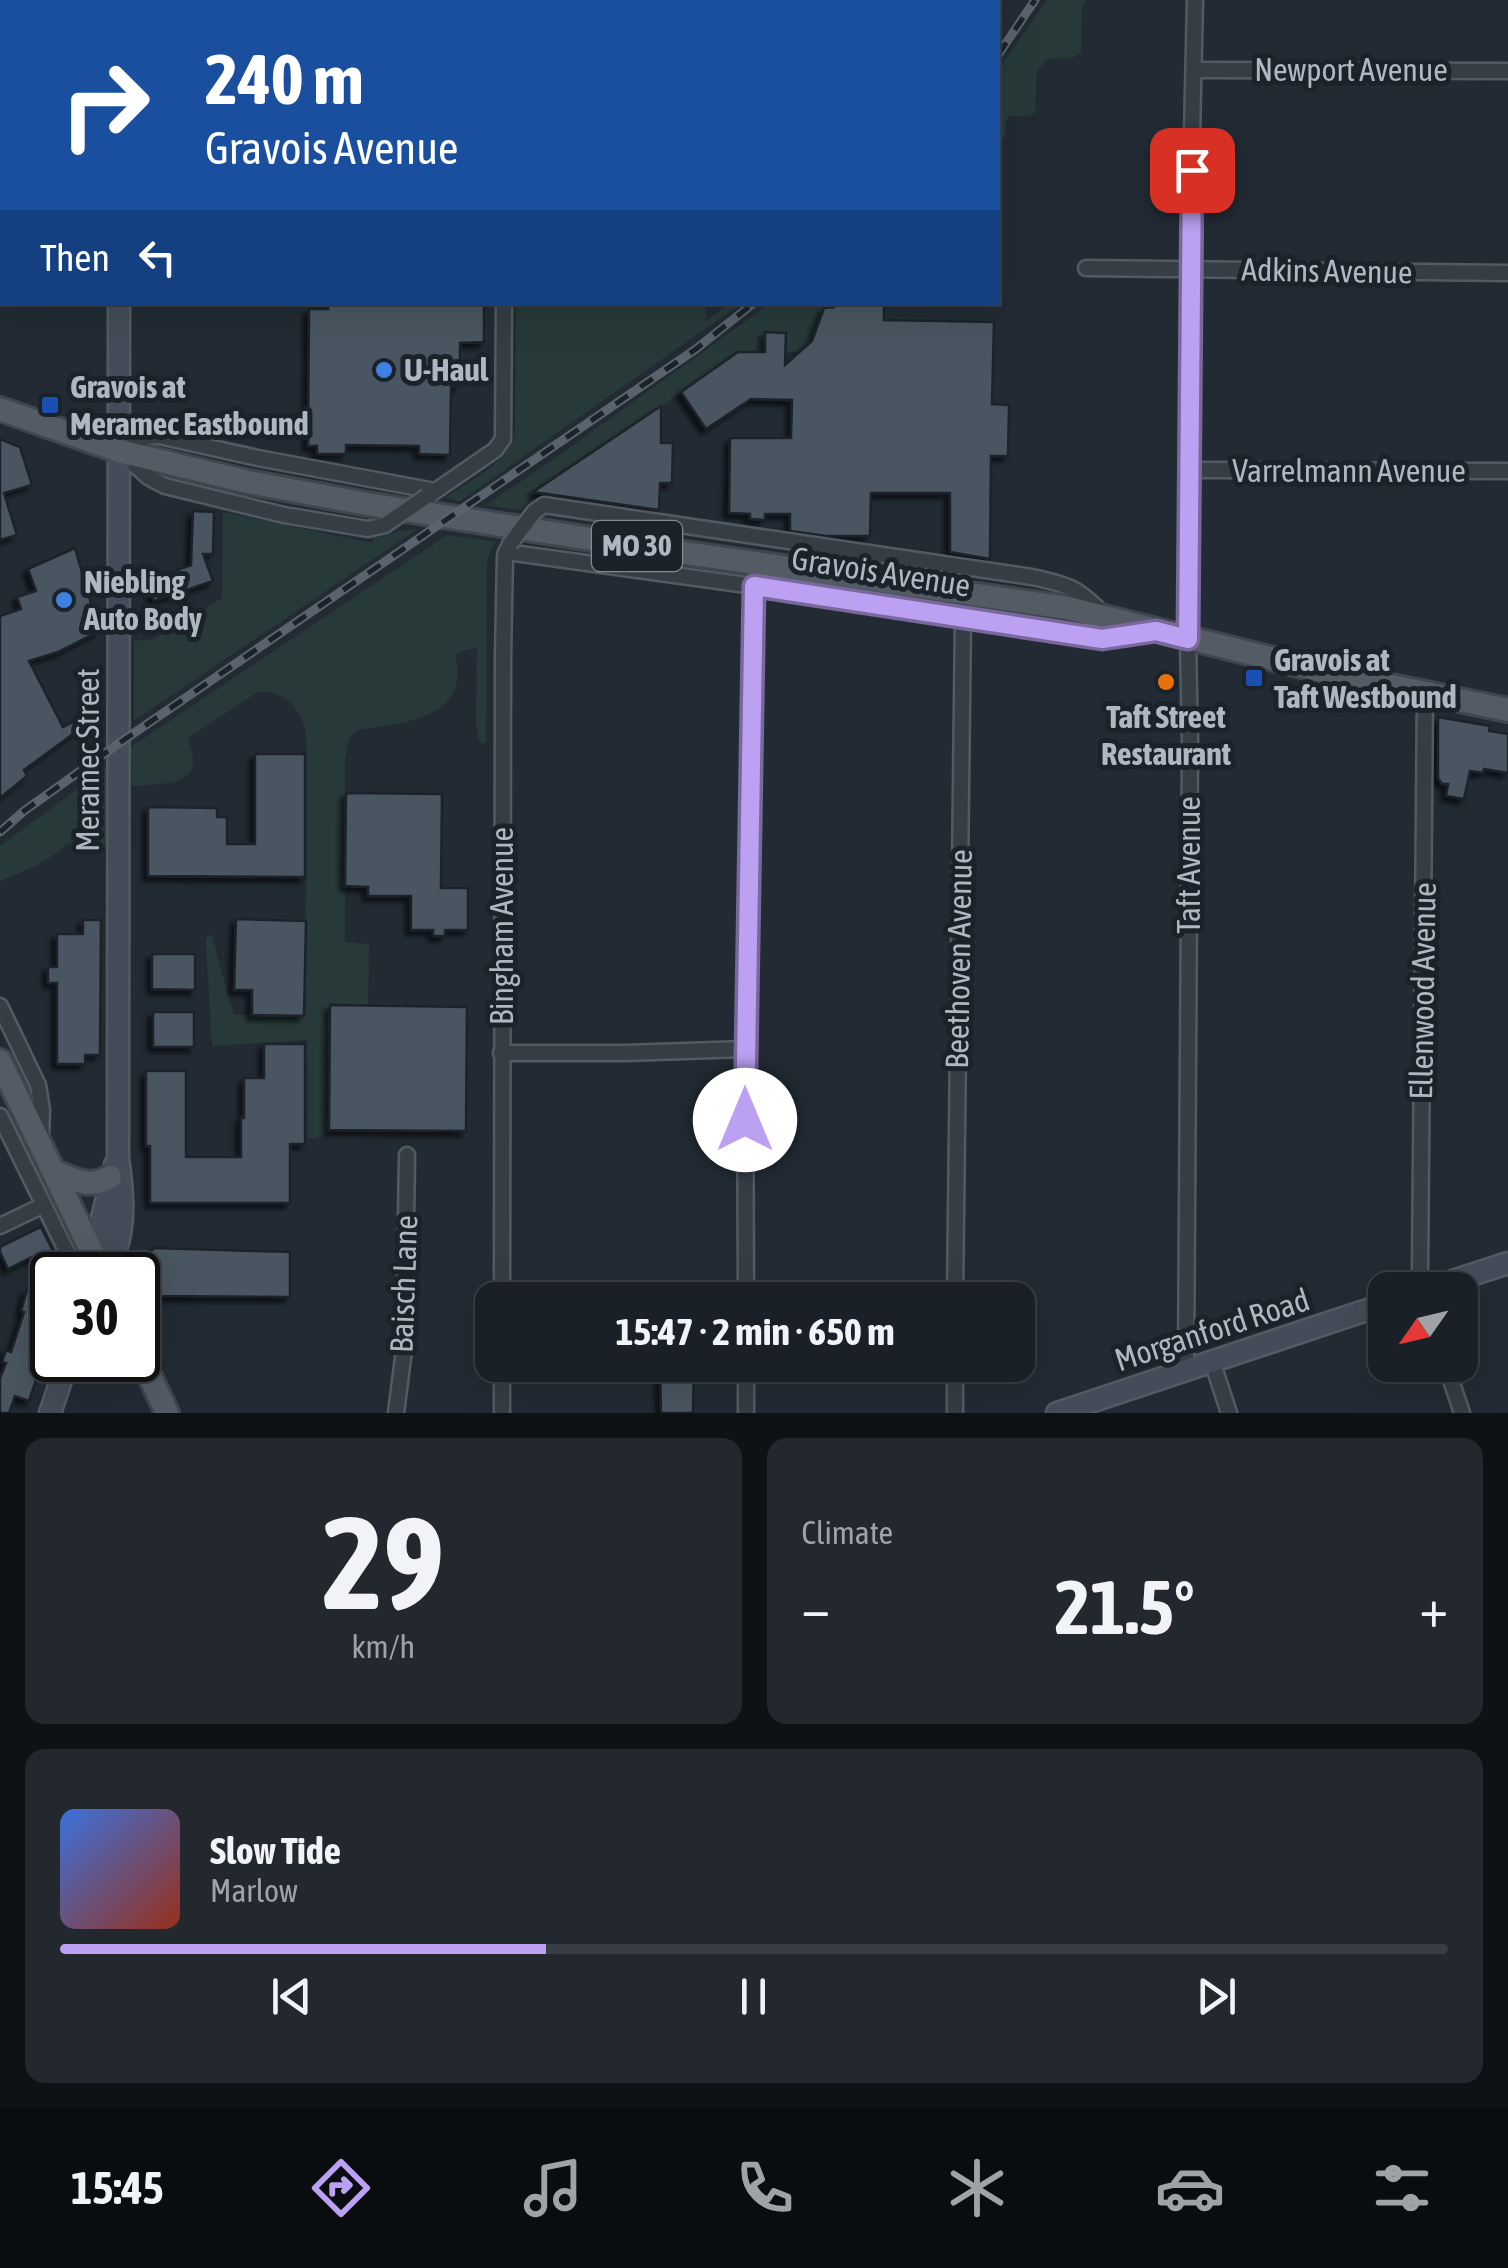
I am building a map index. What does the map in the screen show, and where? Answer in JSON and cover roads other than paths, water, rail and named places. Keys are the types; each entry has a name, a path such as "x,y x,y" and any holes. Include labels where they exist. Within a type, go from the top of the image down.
{"main road":[{"name":"Gravois Avenue","path":"0,410 120,451 222,476 367,504 622,544 1068,608 1338,675 1508,710"},
{"path":"0,1061 91,1252"},
{"path":"55,1172 96,1184 114,1168"},
{"path":"152,1382 167,1413"}],"street":[{"name":"Taft Avenue","path":"1186,1370 1190,270 1195,0"},
{"name":"Newport Avenue","path":"1195,70 1508,71"},
{"name":"Adkins Avenue","path":"1086,268 1508,273"},
{"name":"Meramec Street","path":"101,1252 102,1218 114,1168 118,305"},
{"path":"120,451 146,437 159,436 431,494 495,450 503,439 504,305"},
{"name":"Gravois Avenue","path":"120,451 148,477 165,486 368,530 385,525 431,494"},
{"name":"Varrelmann Avenue","path":"1191,470 1508,471"},
{"name":"Gravois Avenue","path":"1105,616 1066,584 544,506 534,512 508,548 1102,639 1156,631"},
{"name":"Bingham Avenue","path":"502,1282 503,656 508,548"},
{"path":"746,1282 745,1048 754,586"},
{"name":"Beethoven Avenue","path":"955,1282 963,618"},
{"name":"Ellenwood Avenue","path":"1420,1272 1425,692"},
{"path":"0,1006 38,1085 42,1110 40,1142"},
{"path":"502,1054 625,1054 745,1048"},
{"path":"0,1116 68,1252"},
{"name":"Baisch Lane","path":"396,1413 404,1350 407,1156"},
{"path":"0,1226 44,1204"},
{"path":"1478,1272 1508,1262"},
{"name":"Morganford Road","path":"1058,1413 1368,1310"},
{"path":"1212,1361 1230,1413"},
{"path":"50,1413 61,1382"},
{"path":"502,1382 502,1413"},
{"path":"746,1382 746,1413"},
{"path":"955,1382 955,1413"},
{"path":"1452,1382 1462,1413"}],"railway":[{"path":"1000,52 1035,0"},
{"path":"0,832 118,744 696,349 751,305"}],"place":[{"name":"U-Haul","path":"384,370"},
{"name":"Gravois at Meramec Eastbound","path":"50,405"},
{"name":"Niebling Auto Body","path":"64,600"},
{"name":"Gravois at Taft Westbound","path":"1254,678"},
{"name":"Taft Street Restaurant","path":"1166,682"}]}
